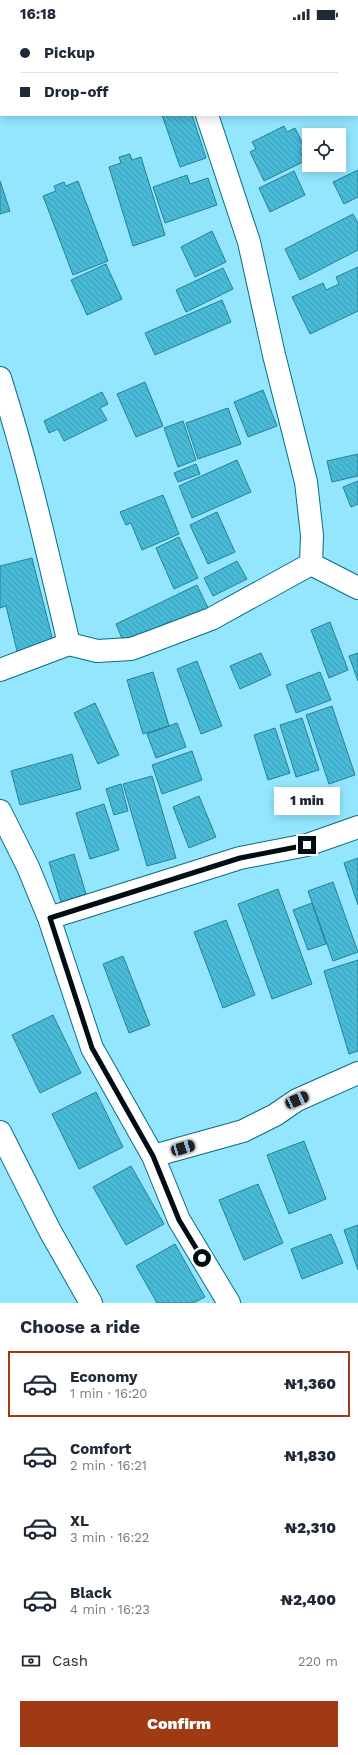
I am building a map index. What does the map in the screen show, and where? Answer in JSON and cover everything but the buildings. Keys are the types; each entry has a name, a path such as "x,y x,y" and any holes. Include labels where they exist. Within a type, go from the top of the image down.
{"street":[{"path":"207,116 248,242 274,356 306,482 312,535 311,564"},
{"path":"0,378 20,446 49,557 69,644"},
{"path":"311,564 358,588"},
{"path":"0,670 69,644 97,651 131,649 211,619 311,564"},
{"path":"0,811 28,867 50,918 92,1048 153,1156 179,1220 229,1303"},
{"path":"50,918 240,858 307,845 358,827"},
{"path":"153,1156 244,1131 275,1115 297,1100 358,1073"},
{"path":"0,1132 50,1231 91,1303"}],"route":[{"path":"202,1258 179,1220 153,1156 92,1048 50,918 210,869 240,858 307,845"}]}
